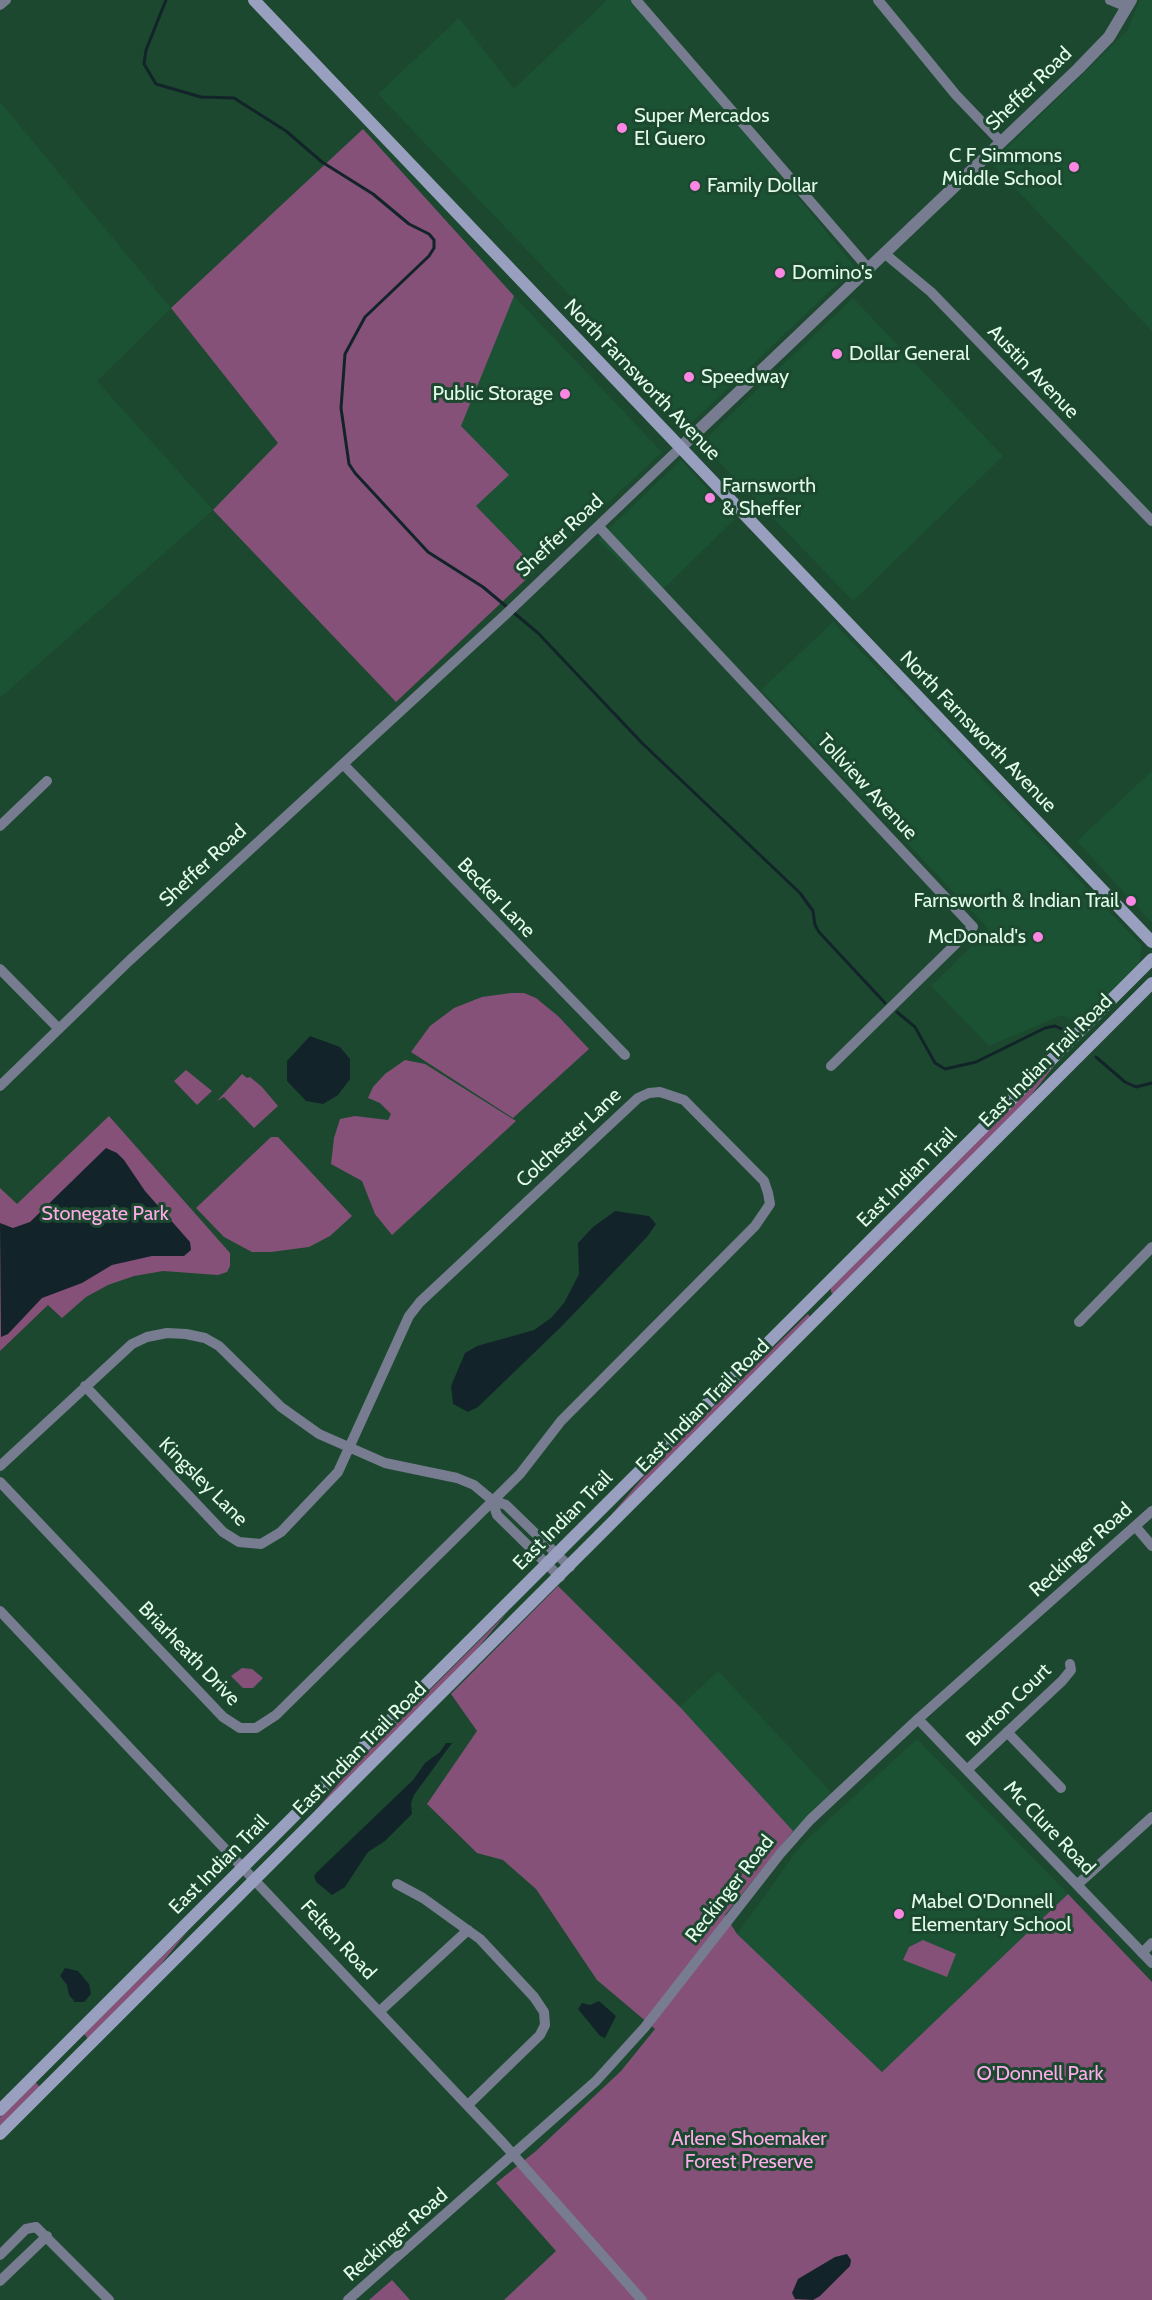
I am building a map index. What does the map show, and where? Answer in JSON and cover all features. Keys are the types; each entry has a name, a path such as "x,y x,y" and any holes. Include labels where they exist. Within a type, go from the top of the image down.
{"main road":[{"name":"North Farnsworth Avenue","path":"254,0 1152,942"},
{"name":"East Indian Trail","path":"0,2110 1152,959"},
{"name":"East Indian Trail Road","path":"256,1880 1152,983"},
{"path":"815,1297 827,1309"},
{"name":"East Indian Trail","path":"0,2134 256,1880"}],"street":[{"path":"0,5 6,0"},
{"path":"636,0 868,268"},
{"path":"878,0 956,95 1000,142"},
{"path":"1110,0 1129,4"},
{"name":"Sheffer Road","path":"0,1086 130,960 516,606 1097,50 1116,27 1129,4"},
{"name":"Austin Avenue","path":"884,253 931,292 1152,520"},
{"name":"Tollview Avenue","path":"599,527 973,927 831,1066"},
{"name":"Becker Lane","path":"343,764 626,1055"},
{"path":"0,826 47,781"},
{"path":"0,969 59,1029"},
{"name":"Colchester Lane","path":"351,1449 409,1316 420,1302 638,1098 649,1093 671,1093 684,1100 764,1181 770,1204 755,1226 561,1421 520,1474 492,1500"},
{"path":"1079,1322 1152,1247"},
{"path":"0,1466 132,1344 147,1337 167,1333 186,1334 205,1338 219,1346 294,1418 319,1434 396,1466 457,1478 474,1485 492,1500 506,1505 570,1567"},
{"name":"Kingsley Lane","path":"85,1386 223,1532 230,1538 251,1545 272,1539 281,1532 331,1482 351,1449"},
{"name":"Briarheath Drive","path":"0,1482 223,1717 232,1724 248,1729 266,1724 276,1715 492,1500"},
{"path":"492,1500 497,1515 560,1577"},
{"name":"Reckinger Road","path":"348,2300 514,2156 596,2081 626,2050 794,1837 918,1719 1152,1511"},
{"path":"1135,1526 1152,1546"},
{"name":"Felten Road","path":"0,1611 468,2105 642,2300"},
{"name":"Burton Court","path":"967,1770 1062,1681 1071,1670 1070,1664"},
{"name":"Mc Clure Road","path":"918,1719 1152,1964"},
{"path":"1007,1732 1061,1788"},
{"path":"1078,1884 1152,1816"},
{"path":"397,1884 468,1930 534,1997 546,2019 543,2031 534,2042 468,2105"},
{"path":"380,2011 468,1930"},
{"path":"1142,1953 1152,1943"},
{"path":"0,2255 26,2229 36,2227 109,2300"},
{"path":"0,2281 44,2233"}],"shaded area":[{"path":"607,0 636,0 855,267 687,427 607,334 378,94 459,18 514,89"},
{"name":"C F Simmons Middle School","path":"1140,0 1152,0 1152,331 991,163 1127,31"},
{"path":"0,102 171,308 97,381 213,510 0,698"},
{"path":"514,296 662,452 537,569 476,506 461,426"},
{"path":"853,298 1003,456 853,601 701,443"},
{"path":"681,460 735,519 655,597 598,539"},
{"path":"833,622 1142,946 1139,964 1079,1023 1062,1015 989,1046 931,986 989,929 761,690"},
{"path":"1152,771 1152,923 1077,841"},
{"path":"718,1671 834,1795 793,1831 680,1707"},
{"name":"Mabel O'Donnell Elementary School","path":"917,1739 1068,1894 882,2072 737,1934 802,1844"}],"green space":[{"path":"363,129 514,296 461,426 509,475 476,506 537,569 396,702 213,510 278,443 171,308"},
{"path":"524,993 536,998 558,1016 589,1049 513,1118 411,1052 430,1026 454,1008 482,997"},
{"path":"1061,1057 1025,1103 833,1294 831,1288"},
{"path":"405,1060 425,1064 516,1121 392,1235 375,1214 362,1181 331,1164 334,1138 340,1119 355,1116 388,1120 391,1114 380,1103 368,1098 373,1087 385,1074"},
{"path":"186,1070 212,1091 197,1105 174,1081"},
{"path":"242,1074 247,1078 250,1077 262,1087 278,1106 254,1128 224,1097 217,1101"},
{"name":"Stonegate Park","path":"109,1116 230,1253 230,1266 227,1272 218,1275 163,1271 134,1276 108,1285 86,1297 62,1318 48,1305 0,1351 0,1188 17,1204"},
{"path":"271,1137 278,1137 352,1216 330,1236 309,1247 252,1252 224,1237 196,1208"},
{"path":"808,1314 810,1317 613,1516 612,1514 653,1466"},
{"name":"Arlene Shoemaker Forest Preserve","path":"558,1586 680,1707 793,1831 725,1915 737,1934 882,2072 1068,1894 1152,1982 1152,2300 504,2300 556,2251 496,2183 536,2151 621,2071 655,2029 597,1980 536,1889 503,1860 477,1853 427,1804 477,1731 451,1694"},
{"path":"506,1614 463,1666 310,1817 350,1770"},
{"path":"242,1668 252,1669 263,1678 253,1688 243,1688 231,1676"},
{"path":"187,1932 149,1979 88,2039 84,2034"},
{"path":"923,1940 956,1954 947,1977 903,1960 909,1947"},
{"path":"35,2082 40,2087 0,2126 0,2117"},
{"path":"392,2280 410,2300 369,2300"}],"water":[{"path":"310,1036 340,1047 350,1059 350,1079 338,1095 323,1104 306,1101 287,1081 287,1061"},
{"name":"Stonegate Park","path":"106,1148 117,1153 124,1160 145,1191 190,1242 191,1250 184,1256 152,1256 112,1265 82,1283 42,1298 8,1334 1,1337 0,1223 13,1228 30,1222"},
{"path":"615,1211 649,1216 656,1224 647,1237 562,1326 478,1407 468,1412 453,1404 451,1386 465,1353 477,1346 534,1330 551,1318 564,1303 579,1274 578,1243 593,1227"},
{"path":"446,1743 452,1743 414,1795 411,1803 412,1814 385,1841 368,1852 345,1887 332,1895 316,1882 314,1876 316,1873 413,1780 425,1763 440,1752"},
{"path":"65,1968 78,1971 89,1984 91,1994 84,2002 75,2002 69,1995 67,1985 60,1976"},
{"path":"599,2001 616,2016 605,2038 600,2036 578,2009 582,2003 590,2005"},
{"path":"847,2254 851,2260 850,2266 820,2296 813,2300 795,2299 792,2293 798,2279 835,2257"}],"waterway":[{"path":"166,0 146,50 144,64 156,84 201,97 234,98 286,131 322,162 373,194 409,224 429,234 434,240 434,248 429,256 365,317 345,354 341,408 349,464 355,473 428,552 483,587 538,633 642,743 800,893 813,911 815,925 819,932 885,1003"},
{"path":"897,1012 915,1027 935,1063 945,1069 976,1062 1045,1028 1055,1026 1064,1030"},
{"path":"1096,1057 1125,1082 1136,1087 1152,1083"}],"place":[{"name":"Super Mercados El Guero","path":"622,128"},
{"name":"C F Simmons Middle School","path":"1074,167"},
{"name":"Family Dollar","path":"695,186"},
{"name":"Domino's","path":"780,273"},
{"name":"Dollar General","path":"837,354"},
{"name":"Speedway","path":"689,377"},
{"name":"Public Storage","path":"565,394"},
{"name":"Farnsworth & Sheffer","path":"710,498"},
{"name":"Farnsworth & Indian Trail","path":"1131,901"},
{"name":"McDonald's","path":"1038,937"},
{"name":"Mabel O'Donnell Elementary School","path":"899,1914"}],"park label":[{"name":"O'Donnell Park","path":"1040,2074"}]}
